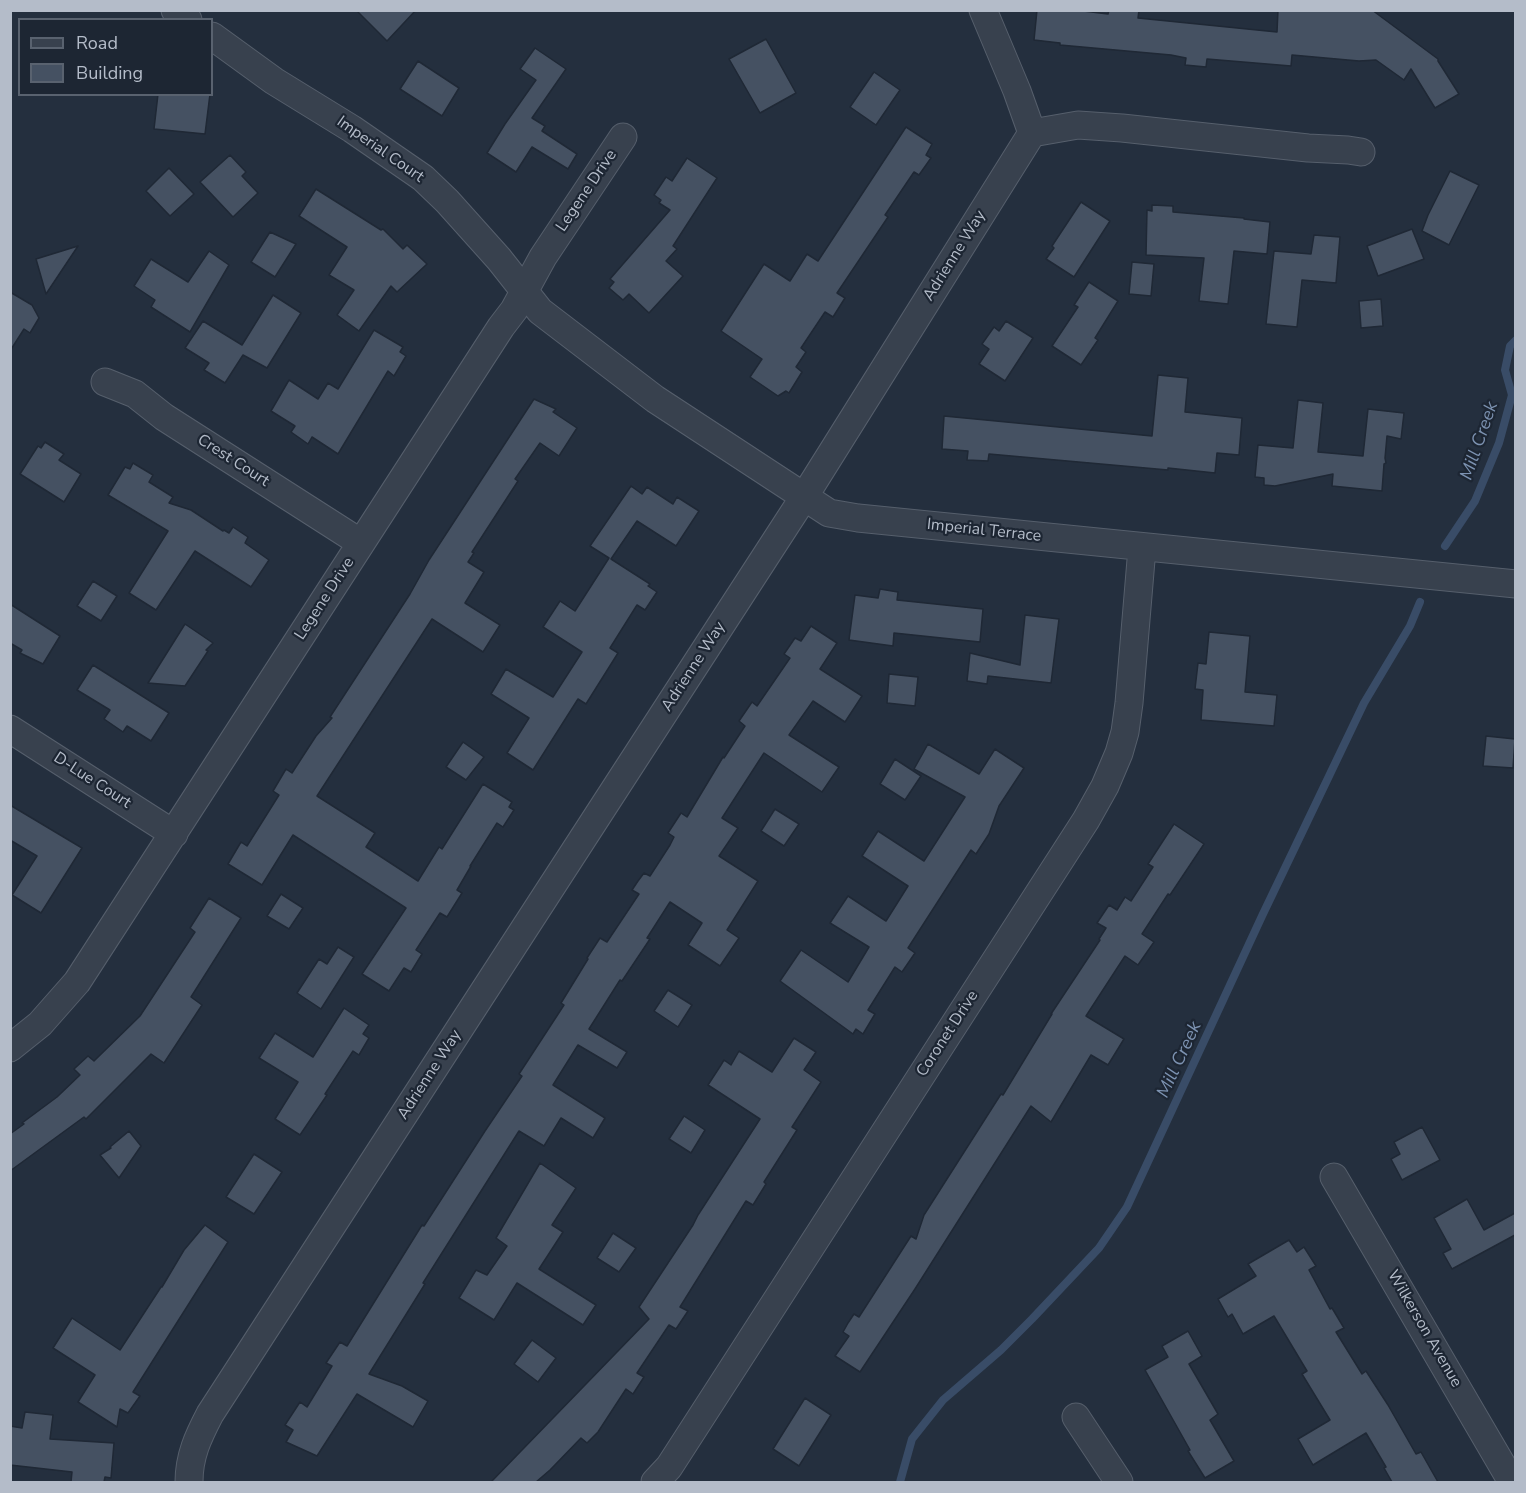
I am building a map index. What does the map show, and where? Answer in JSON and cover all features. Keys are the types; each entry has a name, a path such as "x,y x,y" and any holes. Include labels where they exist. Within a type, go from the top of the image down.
{"street":[{"path":"983,10 1032,133 1078,125 1361,153"},
{"name":"Imperial Court","path":"213,37 274,81 352,129 423,178 447,201 525,291"},
{"name":"Adrienne Way","path":"189,1482 191,1459 196,1440 210,1414 804,497 1032,133"},
{"name":"Legene Drive","path":"10,1048 40,1024 77,982 514,310 543,257 623,137"},
{"name":"Imperial Terrace","path":"525,291 540,311 655,399 829,513 1142,548 1515,584"},
{"name":"Crest Court","path":"105,382 135,394 164,417 361,543"},
{"name":"Coronet Drive","path":"655,1482 669,1467 1106,786 1125,732 1142,548"},
{"name":"D-Lue Court","path":"10,729 174,834"},
{"name":"Wilkerson Avenue","path":"1334,1177 1512,1482"},
{"path":"1076,1417 1119,1482"}],"building":[{"path":"356,10 416,10 387,41"},
{"path":"1037,10 1075,10 1108,14 1109,10 1139,10 1138,18 1277,32 1278,10 1372,10 1438,59 1459,94 1435,108 1411,69 1404,80 1376,60 1359,61 1292,55 1291,66 1207,59 1206,67 1185,65 1186,58 1171,55 1060,45 1060,43 1034,40"},
{"path":"766,39 796,93 760,113 729,59"},
{"path":"535,48 566,69 532,118 545,126 542,131 577,154 568,169 532,147 516,172 487,153 536,80 520,69"},
{"path":"418,61 459,88 442,116 400,89"},
{"path":"874,72 900,90 876,125 850,107"},
{"path":"158,96 210,96 205,134 154,129"},
{"path":"906,127 932,144 926,155 931,158 919,175 914,172 885,215 888,217 837,293 845,298 833,317 825,312 801,348 806,352 796,367 802,372 789,393 786,391 778,396 750,377 762,359 721,331 764,264 790,281 807,254 818,261"},
{"path":"230,155 246,172 242,176 258,193 233,217 200,182"},
{"path":"687,158 717,178 673,246 677,249 666,261 683,276 649,313 629,294 623,300 609,288 614,282 610,279 670,210 659,203 661,200 654,195 666,177 672,181"},
{"path":"169,168 194,194 170,216 146,191"},
{"path":"1450,171 1479,185 1449,245 1422,231"},
{"path":"316,189 381,230 383,229 403,249 407,245 427,264 397,292 391,286 359,331 337,315 354,290 329,275 347,247 299,216"},
{"path":"1081,202 1110,221 1074,277 1046,259"},
{"path":"1152,205 1173,206 1173,212 1270,222 1267,254 1234,251 1228,304 1199,301 1204,258 1146,255 1147,210 1152,211"},
{"path":"1412,229 1424,259 1378,276 1367,246"},
{"path":"270,232 296,244 275,277 251,262"},
{"path":"1314,235 1340,237 1336,283 1302,280 1297,327 1266,324 1274,251 1311,254"},
{"path":"78,246 46,294 36,259"},
{"path":"209,251 229,265 190,332 151,307 155,300 134,286 151,259 188,282"},
{"path":"1132,262 1154,264 1151,296 1129,294"},
{"path":"1089,282 1118,301 1095,338 1098,340 1081,365 1052,346 1078,307 1074,305"},
{"path":"10,292 32,305 39,318 30,333 24,329 10,351"},
{"path":"273,295 301,313 267,368 243,355 225,383 204,370 209,363 185,348 203,321 242,345"},
{"path":"1381,299 1383,326 1361,328 1359,301"},
{"path":"1006,321 1033,338 1005,381 979,364 989,349 982,344 994,327 999,331"},
{"path":"374,330 403,347 400,352 406,356 394,376 388,371 338,454 312,437 308,444 291,432 295,426 271,411 289,380 318,399 328,383 338,389"},
{"path":"1158,375 1188,378 1185,412 1242,418 1239,455 1217,453 1215,473 989,454 988,461 967,460 968,451 942,449 944,416 1152,436"},
{"path":"534,399 556,409 553,412 577,428 559,456 540,443 515,479 518,481 472,552 474,553 468,562 484,572 465,603 500,625 483,652 432,619 317,796 375,833 366,847 418,881 439,847 442,849 483,784 512,802 509,807 514,810 503,827 497,823 470,866 457,890 462,893 447,917 440,913 416,950 422,954 411,972 404,968 389,991 362,974 406,908 293,835 262,885 228,864 241,842 247,846 279,795 273,791 286,769 292,773 316,736 332,718 330,717 410,594 429,560"},
{"path":"1298,400 1323,403 1318,452 1363,456 1368,409 1404,413 1401,439 1387,436 1382,491 1332,486 1333,474 1275,486 1264,485 1264,478 1255,477 1258,445 1293,448"},
{"path":"45,442 64,454 59,460 81,474 64,502 20,474 38,446 41,448"},
{"path":"133,463 153,475 149,482 173,497 169,503 191,510 223,531 229,533 233,527 248,537 245,543 269,560 251,587 195,551 156,610 129,593 168,531 108,495 125,467 130,469"},
{"path":"631,486 642,494 647,487 673,504 677,497 699,511 676,546 637,521 611,559 650,584 648,586 657,592 645,610 637,605 610,648 618,653 586,704 578,699 533,770 507,753 529,718 491,694 506,669 553,697 582,652 543,627 560,601 575,611 609,558 590,546"},
{"path":"93,581 117,596 101,621 77,606"},
{"path":"880,589 898,592 897,600 983,609 980,642 894,633 893,646 849,640 855,595 878,598"},
{"path":"10,604 60,636 43,664 20,653 22,650 10,643"},
{"path":"1025,615 1059,619 1051,683 988,676 987,684 967,681 970,653 1020,665"},
{"path":"185,624 213,643 206,650 208,651 185,686 148,683"},
{"path":"811,626 837,643 820,669 862,696 845,722 813,701 789,735 839,767 822,792 764,753 722,818 738,828 719,856 758,881 727,930 739,938 720,966 688,945 702,923 670,902 647,938 650,939 622,981 620,980 589,1029 627,1052 617,1068 578,1045 553,1085 605,1118 593,1138 561,1118 544,1146 519,1131 423,1283 425,1284 369,1374 402,1386 428,1401 413,1427 357,1394 317,1456 286,1442 293,1430 285,1425 300,1402 307,1407 332,1366 326,1363 340,1342 347,1346 422,1225 424,1226 522,1076 519,1074 564,1005 561,1003 587,958 600,938 607,942 639,894 632,890 644,873 650,876 670,845 674,837 668,833 681,813 687,817 723,757 745,726 739,721 752,702 757,706 790,658 784,654 795,638 801,641"},
{"path":"1209,632 1250,636 1245,692 1277,695 1274,726 1201,720 1203,690 1195,689 1198,663 1206,664"},
{"path":"93,665 169,713 151,741 127,726 123,732 104,719 110,710 77,690"},
{"path":"889,674 918,677 915,706 887,703"},
{"path":"1486,736 1515,739 1513,768 1483,766"},
{"path":"463,742 484,757 466,780 446,767"},
{"path":"928,744 979,774 995,749 1024,768 999,806 989,834 976,854 971,850 908,948 915,953 902,972 895,967 868,1010 875,1014 863,1034 856,1029 853,1034 780,981 801,950 848,982 869,947 830,923 848,896 886,921 908,886 862,856 878,831 924,861 965,797 914,769"},
{"path":"895,759 921,776 905,800 880,784"},
{"path":"10,805 82,848 41,913 12,895 37,856 10,840"},
{"path":"775,809 799,824 784,846 761,831"},
{"path":"1174,824 1204,844 1142,934 1154,942 1138,965 1125,956 1086,1016 1124,1039 1108,1065 1091,1055 1051,1122 1031,1106 860,1372 835,1356 849,1336 843,1332 848,1323 854,1314 859,1317 911,1236 916,1239 924,1215 1001,1094 1003,1095 1051,1014 1100,940 1106,928 1097,923 1109,905 1117,910 1125,897 1131,901 1153,867 1148,864"},
{"path":"281,894 303,908 289,929 267,916"},
{"path":"209,898 241,918 191,997 202,1005 164,1063 151,1054 86,1119 84,1117 10,1171 10,1134 57,1097 80,1075 74,1069 88,1056 94,1061 140,1016 195,932 190,928"},
{"path":"338,947 354,957 321,1009 297,993 319,959 327,964"},
{"path":"668,990 692,1005 678,1027 654,1011"},
{"path":"344,1008 369,1025 363,1034 369,1038 359,1055 353,1051 300,1135 275,1119 298,1082 259,1058 275,1033 313,1057"},
{"path":"794,1038 816,1052 804,1070 821,1082 792,1127 797,1130 764,1182 766,1184 753,1205 746,1201 680,1307 688,1311 676,1329 669,1325 637,1373 644,1377 633,1394 626,1389 598,1432 587,1443 581,1438 536,1482 491,1482 649,1319 639,1307 760,1119 708,1085 724,1060 731,1065 739,1051 772,1072"},
{"path":"684,1116 705,1130 691,1153 669,1139"},
{"path":"1422,1127 1440,1160 1402,1180 1391,1159 1400,1154 1394,1142"},
{"path":"129,1131 141,1146 119,1178 100,1155"},
{"path":"254,1154 282,1172 254,1214 226,1197"},
{"path":"540,1163 576,1188 552,1225 563,1232 539,1269 596,1305 583,1325 517,1283 494,1320 459,1298 476,1270 487,1275 507,1246 496,1238"},
{"path":"1467,1199 1484,1230 1515,1213 1515,1235 1452,1269 1443,1253 1451,1249 1434,1218"},
{"path":"205,1225 228,1242 133,1392 140,1396 128,1413 120,1409 117,1427 78,1402 95,1375 53,1348 72,1318 120,1350 184,1250"},
{"path":"613,1233 636,1248 619,1272 597,1258"},
{"path":"1289,1240 1297,1252 1304,1247 1316,1266 1309,1270 1330,1309 1332,1308 1344,1328 1336,1332 1362,1374 1366,1371 1416,1454 1421,1452 1438,1482 1392,1482 1366,1433 1313,1465 1298,1439 1330,1420 1302,1374 1307,1371 1274,1316 1243,1334 1232,1314 1228,1317 1218,1299 1256,1276 1248,1264"},
{"path":"1188,1331 1202,1356 1189,1364 1218,1414 1210,1420 1234,1461 1205,1478 1145,1370 1168,1357 1162,1346"},
{"path":"532,1340 556,1358 538,1382 514,1364"},
{"path":"805,1398 831,1415 799,1466 773,1449"},
{"path":"25,1412 53,1415 50,1439 114,1443 111,1478 105,1477 104,1482 71,1482 72,1472 10,1465 10,1426 22,1428"}],"waterway":[{"name":"Mill Creek","path":"1445,546 1475,501 1499,443 1512,395 1505,370 1510,346 1516,340"},
{"name":"Mill Creek","path":"900,1482 912,1439 943,1400 1001,1350 1032,1319 1099,1248 1127,1207 1364,703 1410,626 1420,602"}]}
